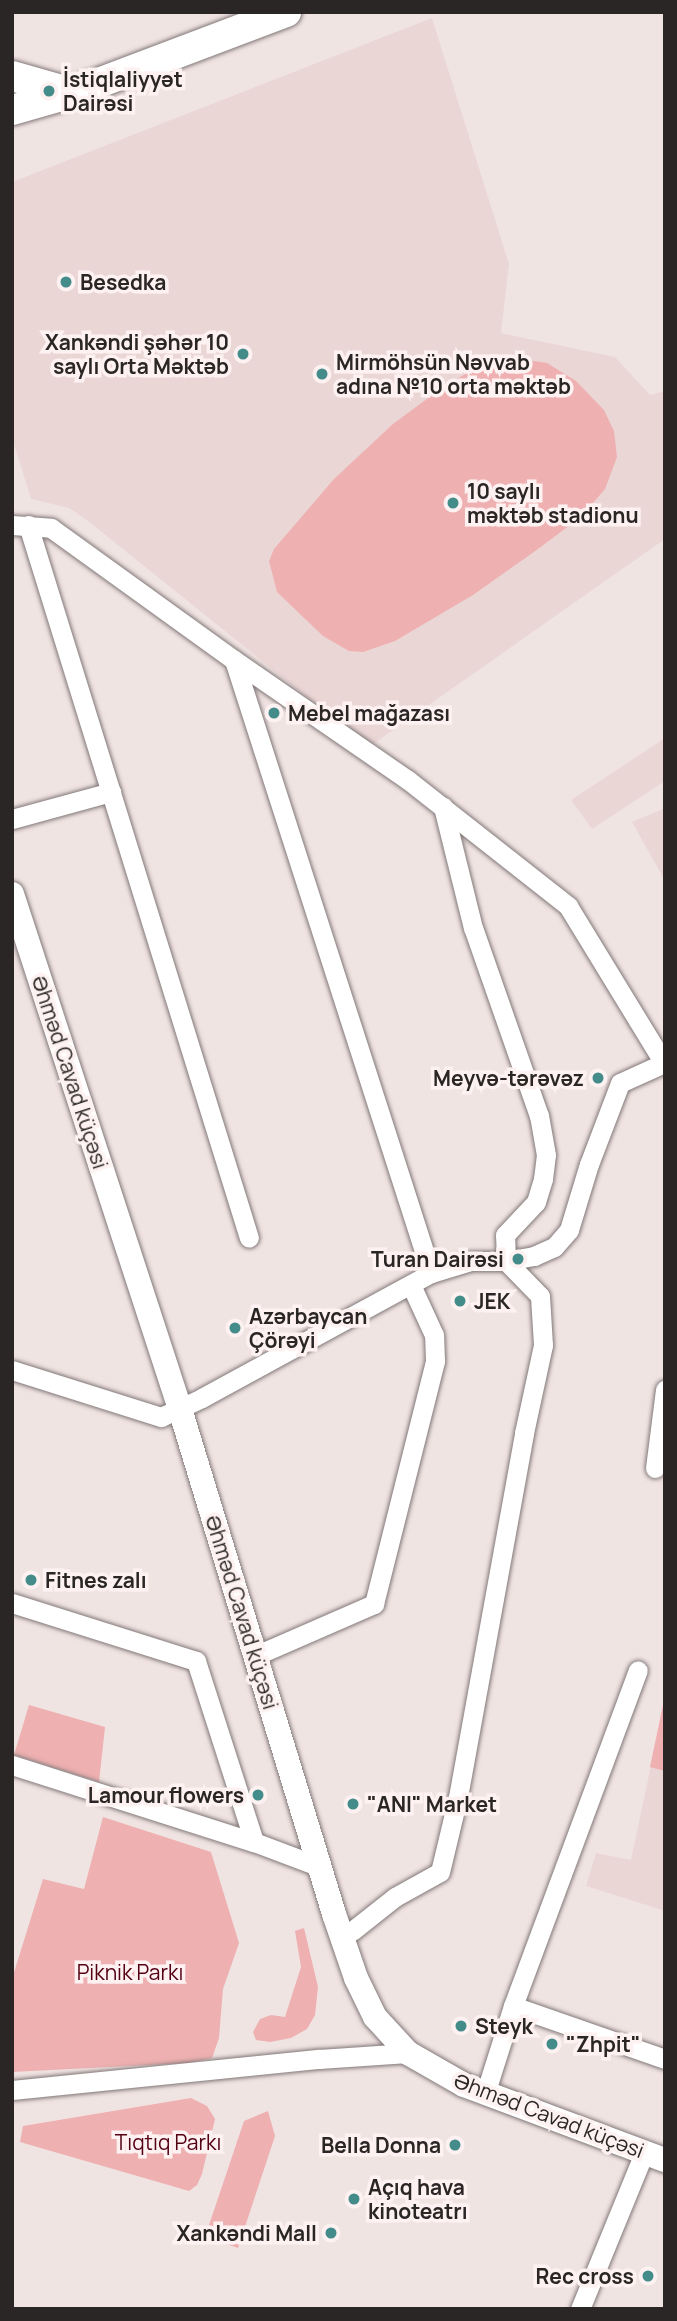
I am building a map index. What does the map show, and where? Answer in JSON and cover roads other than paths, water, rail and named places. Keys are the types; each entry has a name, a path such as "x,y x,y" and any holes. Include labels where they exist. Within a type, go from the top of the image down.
{"main road":[{"path":"12,110 72,93 286,12"},
{"path":"12,76 72,93"}],"street":[{"path":"12,1370 161,1417 431,1273 471,1261 506,1261 534,1256 554,1247 569,1230 589,1164 620,1083 664,1063 568,906 443,807 51,528 20,525 110,792 249,1238"},
{"path":"234,660 431,1273"},
{"path":"12,819 110,792"},
{"path":"352,1931 395,1898 440,1872 458,1797 524,1433 543,1345 540,1296 506,1261 505,1235 536,1202 544,1179 546,1155 540,1116 473,928 443,807"},
{"name":"Əhməd Cavad küçəsi","path":"12,894 180,1409 320,1867 356,1978 375,2017 408,2053 464,2085 655,2156"},
{"path":"257,1655 374,1604 435,1361 434,1335 411,1285"},
{"path":"655,1468 665,1390"},
{"path":"12,1603 196,1661 254,1842"},
{"path":"486,2091 513,2006 638,1670"},
{"path":"12,1765 254,1842 320,1867"},
{"path":"513,2006 665,2059"},
{"path":"12,2090 319,2059 408,2053"},
{"path":"580,2309 655,2156"}],"place":[{"name":"İstiqlaliyyət Dairəsi","path":"49,91"},
{"name":"Besedka","path":"66,282"},
{"name":"Xankəndi şəhər 10 saylı Orta Məktəb","path":"243,354"},
{"name":"Mirmöhsün Nəvvab adına №10 orta məktəb","path":"322,374"},
{"name":"10 saylı məktəb stadionu","path":"453,503"},
{"name":"Mebel mağazası","path":"274,713"},
{"name":"Meyvə-tərəvəz","path":"598,1078"},
{"name":"Turan Dairəsi","path":"518,1259"},
{"name":"JEK","path":"460,1301"},
{"name":"Azərbaycan Çörəyi","path":"235,1328"},
{"name":"Fitnes zalı","path":"31,1580"},
{"name":"Lamour flowers","path":"258,1795"},
{"name":"\"ANI\" Market","path":"353,1804"},
{"name":"Steyk","path":"461,2026"},
{"name":"\"Zhpit\"","path":"552,2044"},
{"name":"Bella Donna","path":"455,2145"},
{"name":"Açıq hava kinoteatrı","path":"354,2199"},
{"name":"Xankəndi Mall","path":"331,2233"},
{"name":"Rec cross","path":"648,2276"}],"park label":[{"name":"Piknik Parkı","path":"130,1972"},
{"name":"Tıqtıq Parkı","path":"168,2142"}]}
